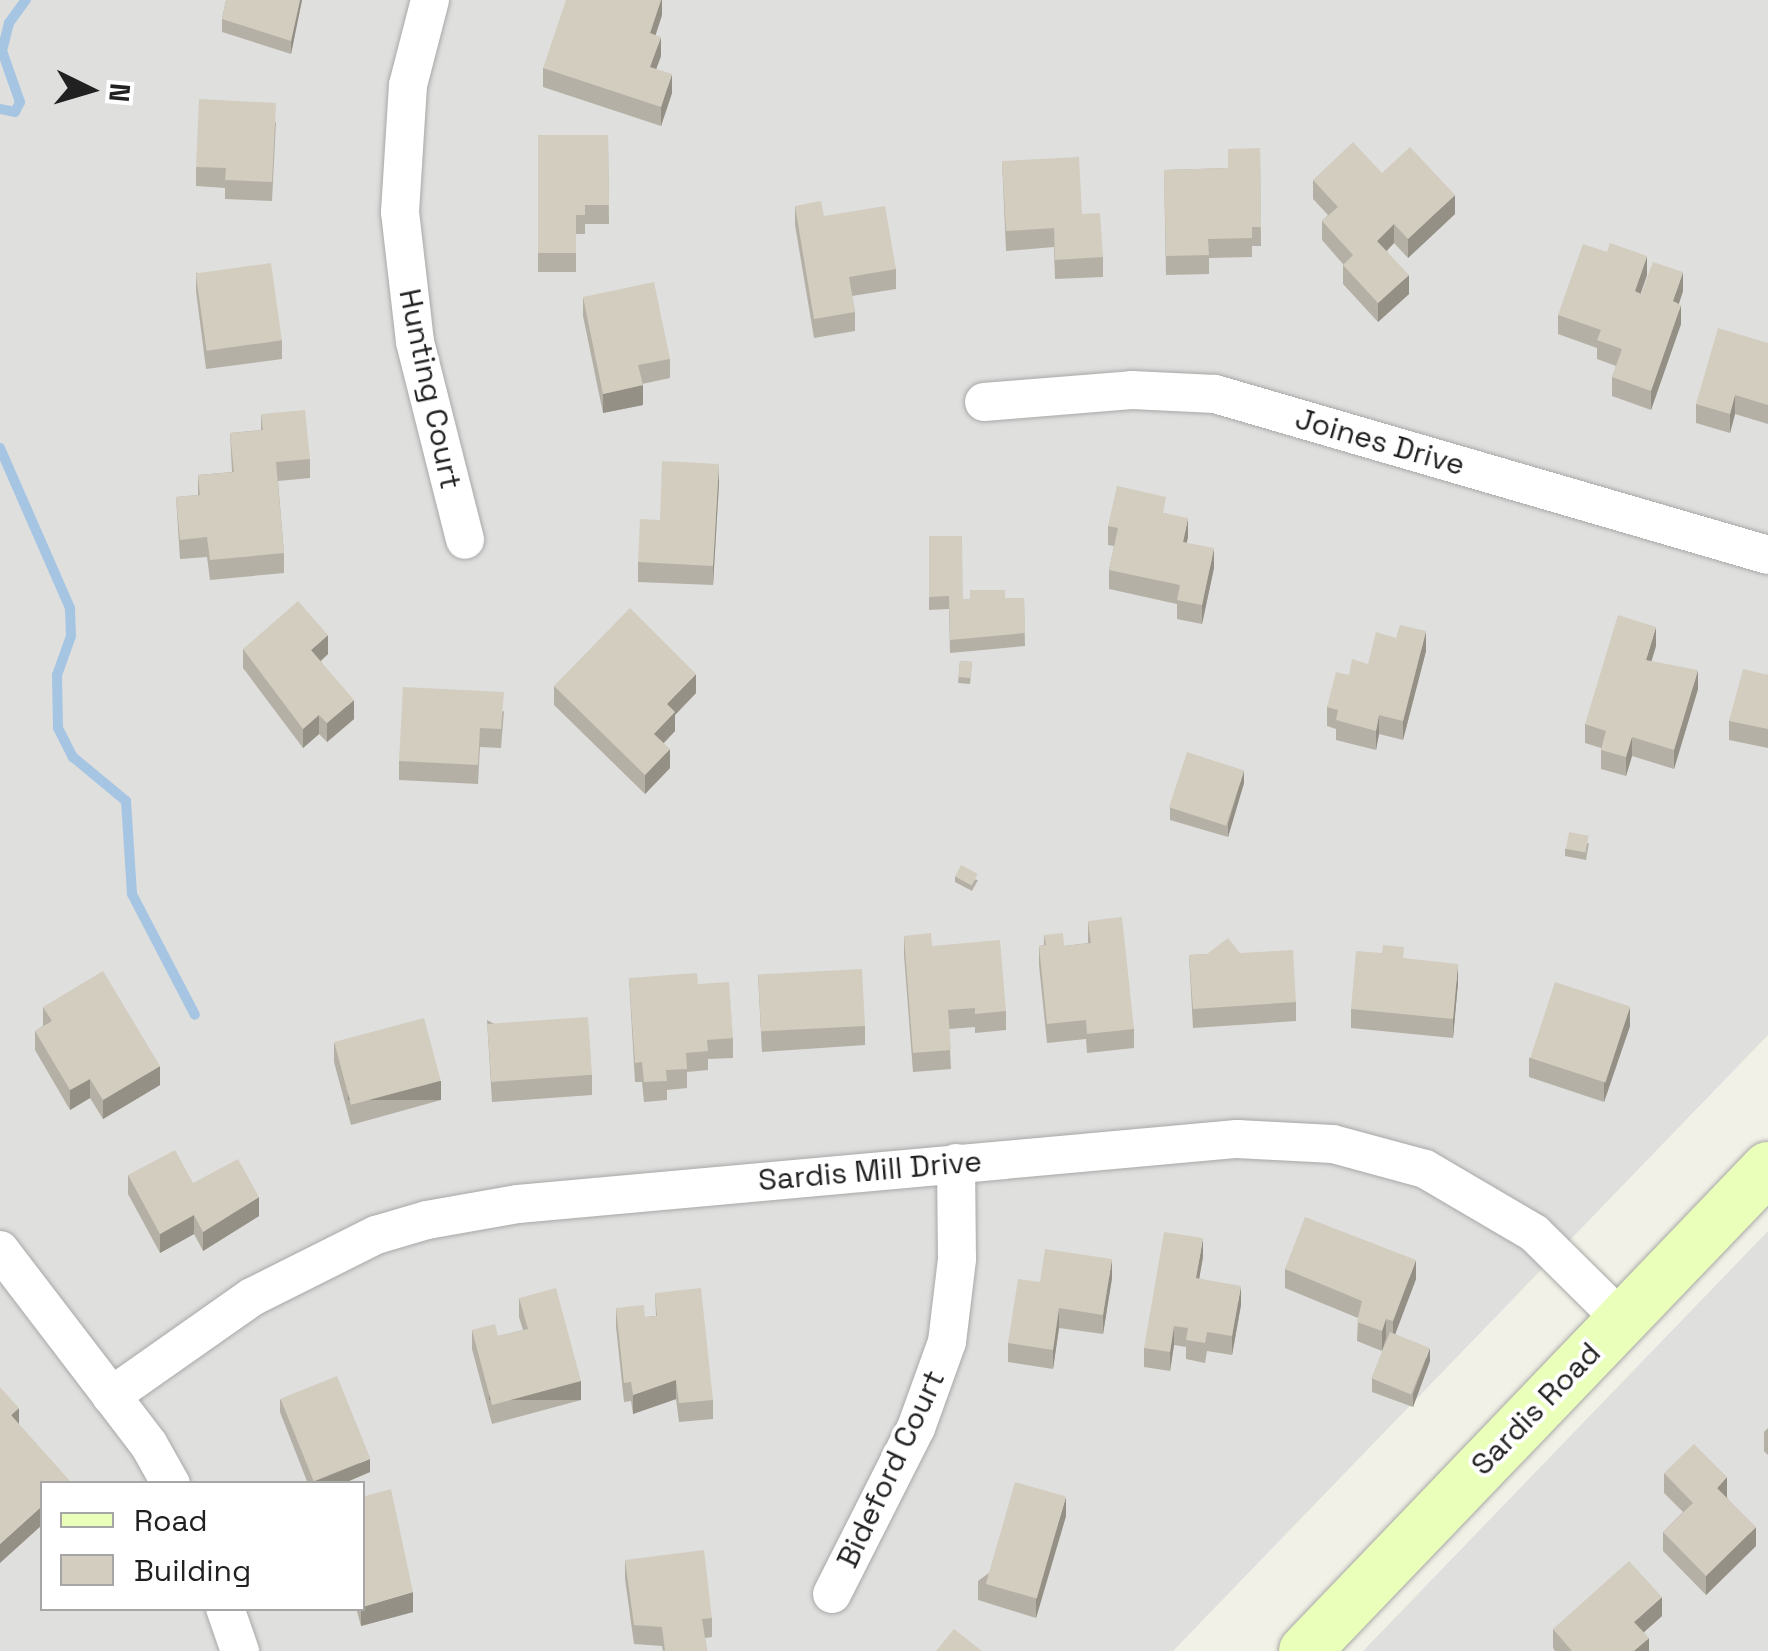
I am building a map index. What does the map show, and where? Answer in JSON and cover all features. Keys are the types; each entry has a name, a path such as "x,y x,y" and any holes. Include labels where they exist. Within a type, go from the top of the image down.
{"main road":[{"name":"Sardis Road","path":"1305,1651 1621,1318 1767,1172"}],"street":[{"name":"Hunting Court","path":"430,0 408,85 400,212 415,342 465,540"},
{"name":"Joines Drive","path":"984,402 1132,390 1216,394 1768,555"},
{"name":"Sardis Mill Drive","path":"111,1396 252,1297 376,1235 427,1220 518,1204 1237,1139 1334,1144 1425,1168 1483,1198 1534,1233 1621,1318"},
{"name":"Bideford Court","path":"832,1594 916,1428 946,1342 957,1259 956,1163"},
{"path":"0,1250 111,1396 169,1481"},
{"path":"226,1611 240,1651"}],"shaded area":[{"path":"0,0 1768,0 1768,1035 1173,1651 0,1651"},
{"path":"1768,1231 1768,1651 1363,1651"}],"building":[{"path":"226,0 300,0 291,41 222,19"},
{"path":"566,0 661,0 650,33 661,37 650,67 672,74 661,107 543,68"},
{"path":"199,99 276,103 272,182 225,180 226,168 196,167"},
{"path":"538,135 608,135 609,205 585,205 585,215 576,215 576,253 538,253"},
{"path":"1353,142 1382,173 1410,147 1455,195 1408,239 1394,224 1377,241 1409,275 1378,303 1343,265 1353,255 1322,221 1338,207 1313,180"},
{"path":"1260,148 1261,227 1252,227 1252,238 1208,239 1209,255 1166,256 1164,170 1228,168 1228,149"},
{"path":"1079,157 1082,214 1100,213 1103,257 1055,260 1054,228 1006,231 1002,161"},
{"path":"821,201 824,216 885,206 896,269 849,277 855,312 814,319 795,206"},
{"path":"1610,243 1647,256 1635,291 1641,294 1653,262 1683,272 1673,301 1681,305 1651,391 1612,377 1622,349 1597,340 1601,330 1558,315 1583,244 1607,252"},
{"path":"271,263 282,340 207,351 196,274"},
{"path":"654,282 670,359 638,365 643,385 603,394 583,297"},
{"path":"1718,328 1768,343 1768,405 1735,395 1730,414 1696,404"},
{"path":"305,410 310,459 276,462 284,553 210,560 207,537 180,540 176,497 200,495 198,475 234,472 230,433 263,430 261,414"},
{"path":"662,461 719,464 713,566 638,562 640,519 660,520"},
{"path":"1117,486 1166,497 1163,513 1188,518 1183,542 1214,548 1202,605 1177,600 1180,585 1109,570 1118,528 1108,526"},
{"path":"929,536 962,536 963,599 970,599 970,590 1005,590 1005,598 1024,598 1025,633 950,640 949,596 929,597"},
{"path":"298,601 328,635 311,650 354,700 327,723 319,715 303,729 243,649"},
{"path":"630,608 696,674 667,704 675,712 654,734 670,749 645,775 554,686"},
{"path":"1618,615 1656,627 1646,660 1698,670 1674,750 1632,737 1626,757 1601,750 1606,731 1585,724"},
{"path":"1400,625 1426,631 1403,721 1379,715 1376,731 1336,720 1338,710 1327,707 1336,672 1349,675 1352,659 1368,664 1376,632 1396,638"},
{"path":"960,661 972,662 971,678 959,677"},
{"path":"1743,669 1768,675 1768,729 1729,721"},
{"path":"403,687 504,692 501,729 480,728 478,765 399,761"},
{"path":"1187,752 1244,771 1226,826 1169,807"},
{"path":"1569,832 1589,836 1585,853 1566,849"},
{"path":"961,865 978,874 972,885 955,876"},
{"path":"1122,917 1134,1029 1087,1034 1086,1020 1047,1024 1039,946 1046,945 1044,935 1063,933 1064,946 1091,943 1088,921"},
{"path":"931,933 932,946 1000,940 1006,1011 975,1014 975,1008 948,1010 951,1050 913,1053 904,936"},
{"path":"1228,938 1240,953 1293,950 1296,1002 1193,1009 1189,955 1207,954"},
{"path":"1383,945 1404,947 1403,958 1458,964 1453,1019 1351,1009 1356,951 1382,953"},
{"path":"862,969 865,1026 761,1031 758,974"},
{"path":"103,971 160,1066 103,1100 90,1079 70,1090 35,1031 52,1021 43,1007"},
{"path":"697,973 698,984 729,982 733,1038 707,1040 708,1051 686,1053 687,1069 666,1070 667,1081 644,1082 642,1062 635,1063 629,978"},
{"path":"1555,982 1630,1006 1605,1082 1530,1058"},
{"path":"588,1017 592,1075 491,1082 487,1024"},
{"path":"424,1018 441,1081 351,1105 334,1042"},
{"path":"175,1150 193,1183 238,1159 259,1197 203,1232 194,1215 160,1234 128,1175"},
{"path":"1305,1217 1416,1260 1393,1321 1386,1319 1382,1331 1357,1322 1362,1301 1285,1269"},
{"path":"1164,1232 1203,1238 1196,1278 1241,1286 1232,1336 1207,1332 1205,1343 1186,1340 1188,1328 1174,1326 1170,1352 1144,1348"},
{"path":"1045,1249 1112,1259 1103,1315 1059,1308 1053,1350 1008,1343 1018,1279 1040,1282"},
{"path":"556,1288 581,1381 492,1405 472,1330 495,1324 498,1336 528,1329 519,1298"},
{"path":"701,1288 713,1400 679,1403 676,1380 633,1395 631,1382 624,1383 616,1308 644,1305 645,1317 657,1316 655,1293"},
{"path":"1390,1332 1430,1348 1411,1394 1371,1378"},
{"path":"337,1376 370,1459 314,1481 280,1399"},
{"path":"0,1387 19,1408 11,1415 70,1481 40,1481 40,1508 0,1544"},
{"path":"1694,1444 1727,1477 1717,1488 1756,1527 1706,1576 1663,1532 1693,1503 1664,1473"},
{"path":"1015,1482 1066,1497 1037,1599 986,1584"},
{"path":"391,1489 413,1592 365,1606 365,1496"},
{"path":"704,1550 712,1618 702,1619 707,1651 665,1651 662,1627 634,1625 625,1560"},
{"path":"1629,1561 1662,1597 1634,1622 1649,1638 1634,1651 1572,1651 1553,1629"},
{"path":"954,1629 982,1651 936,1651"}],"waterway":[{"path":"0,109 15,112 20,102 2,51 9,23 26,0"},
{"path":"0,448 70,608 71,636 57,675 58,728 73,757 126,801 132,894 195,1015"}]}
